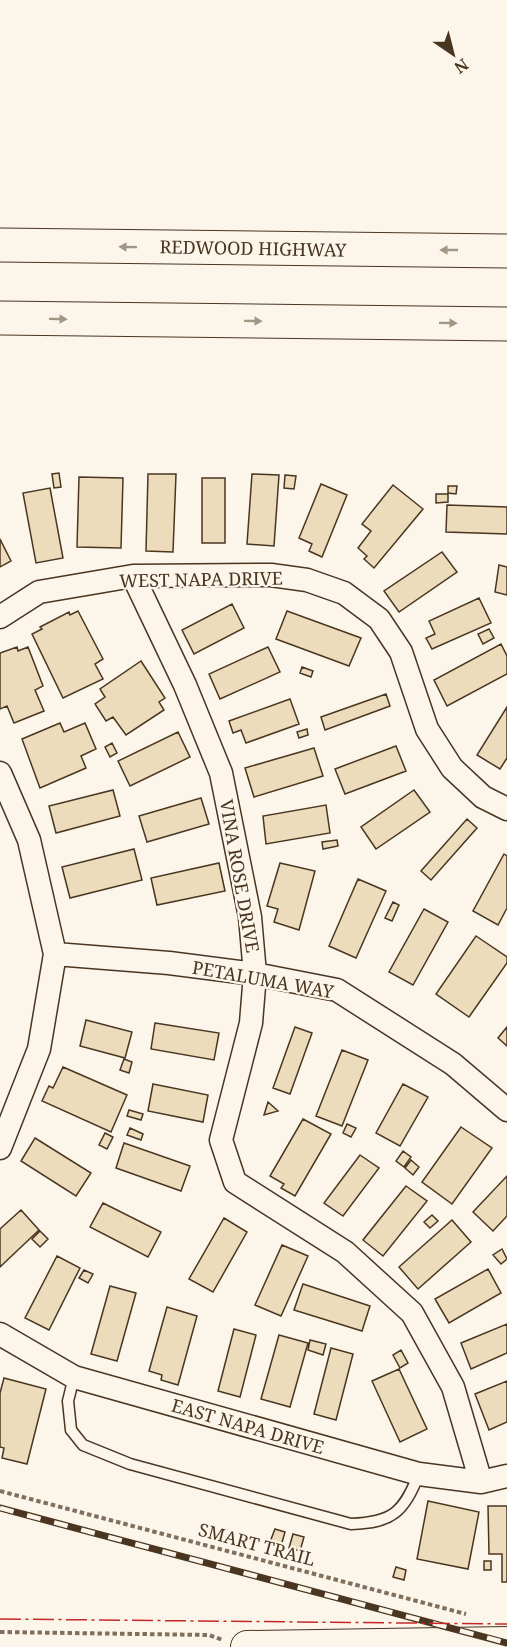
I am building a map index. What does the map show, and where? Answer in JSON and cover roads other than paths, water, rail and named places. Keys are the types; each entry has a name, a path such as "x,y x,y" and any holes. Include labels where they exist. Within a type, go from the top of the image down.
{"highway":[{"name":"REDWOOD HIGHWAY","path":"0,245 507,250"},
{"path":"0,318 507,324"}],"main road":[{"path":"239,1645 507,1643"}],"street":[{"name":"WEST NAPA DRIVE","path":"0,617 39,592 133,576 271,575 307,580 344,593 379,620 401,652 427,729 452,768 483,797 507,809"},
{"name":"VINA ROSE DRIVE","path":"133,576 184,685 221,773 250,917 255,975 251,1023 221,1140 235,1182 345,1252 412,1313 453,1387 481,1482"},
{"path":"0,773 29,840 55,954 39,1049 0,1148"},
{"name":"PETALUMA WAY","path":"55,954 169,963 337,990 453,1064 507,1110"},
{"name":"EAST NAPA DRIVE","path":"0,1334 74,1377 418,1474 481,1482 507,1476"}],"lane":[{"path":"74,1377 68,1401 71,1430 83,1445 130,1464 351,1524 379,1523 400,1511 418,1474"}],"railway":[{"path":"0,1508 507,1643"}]}
